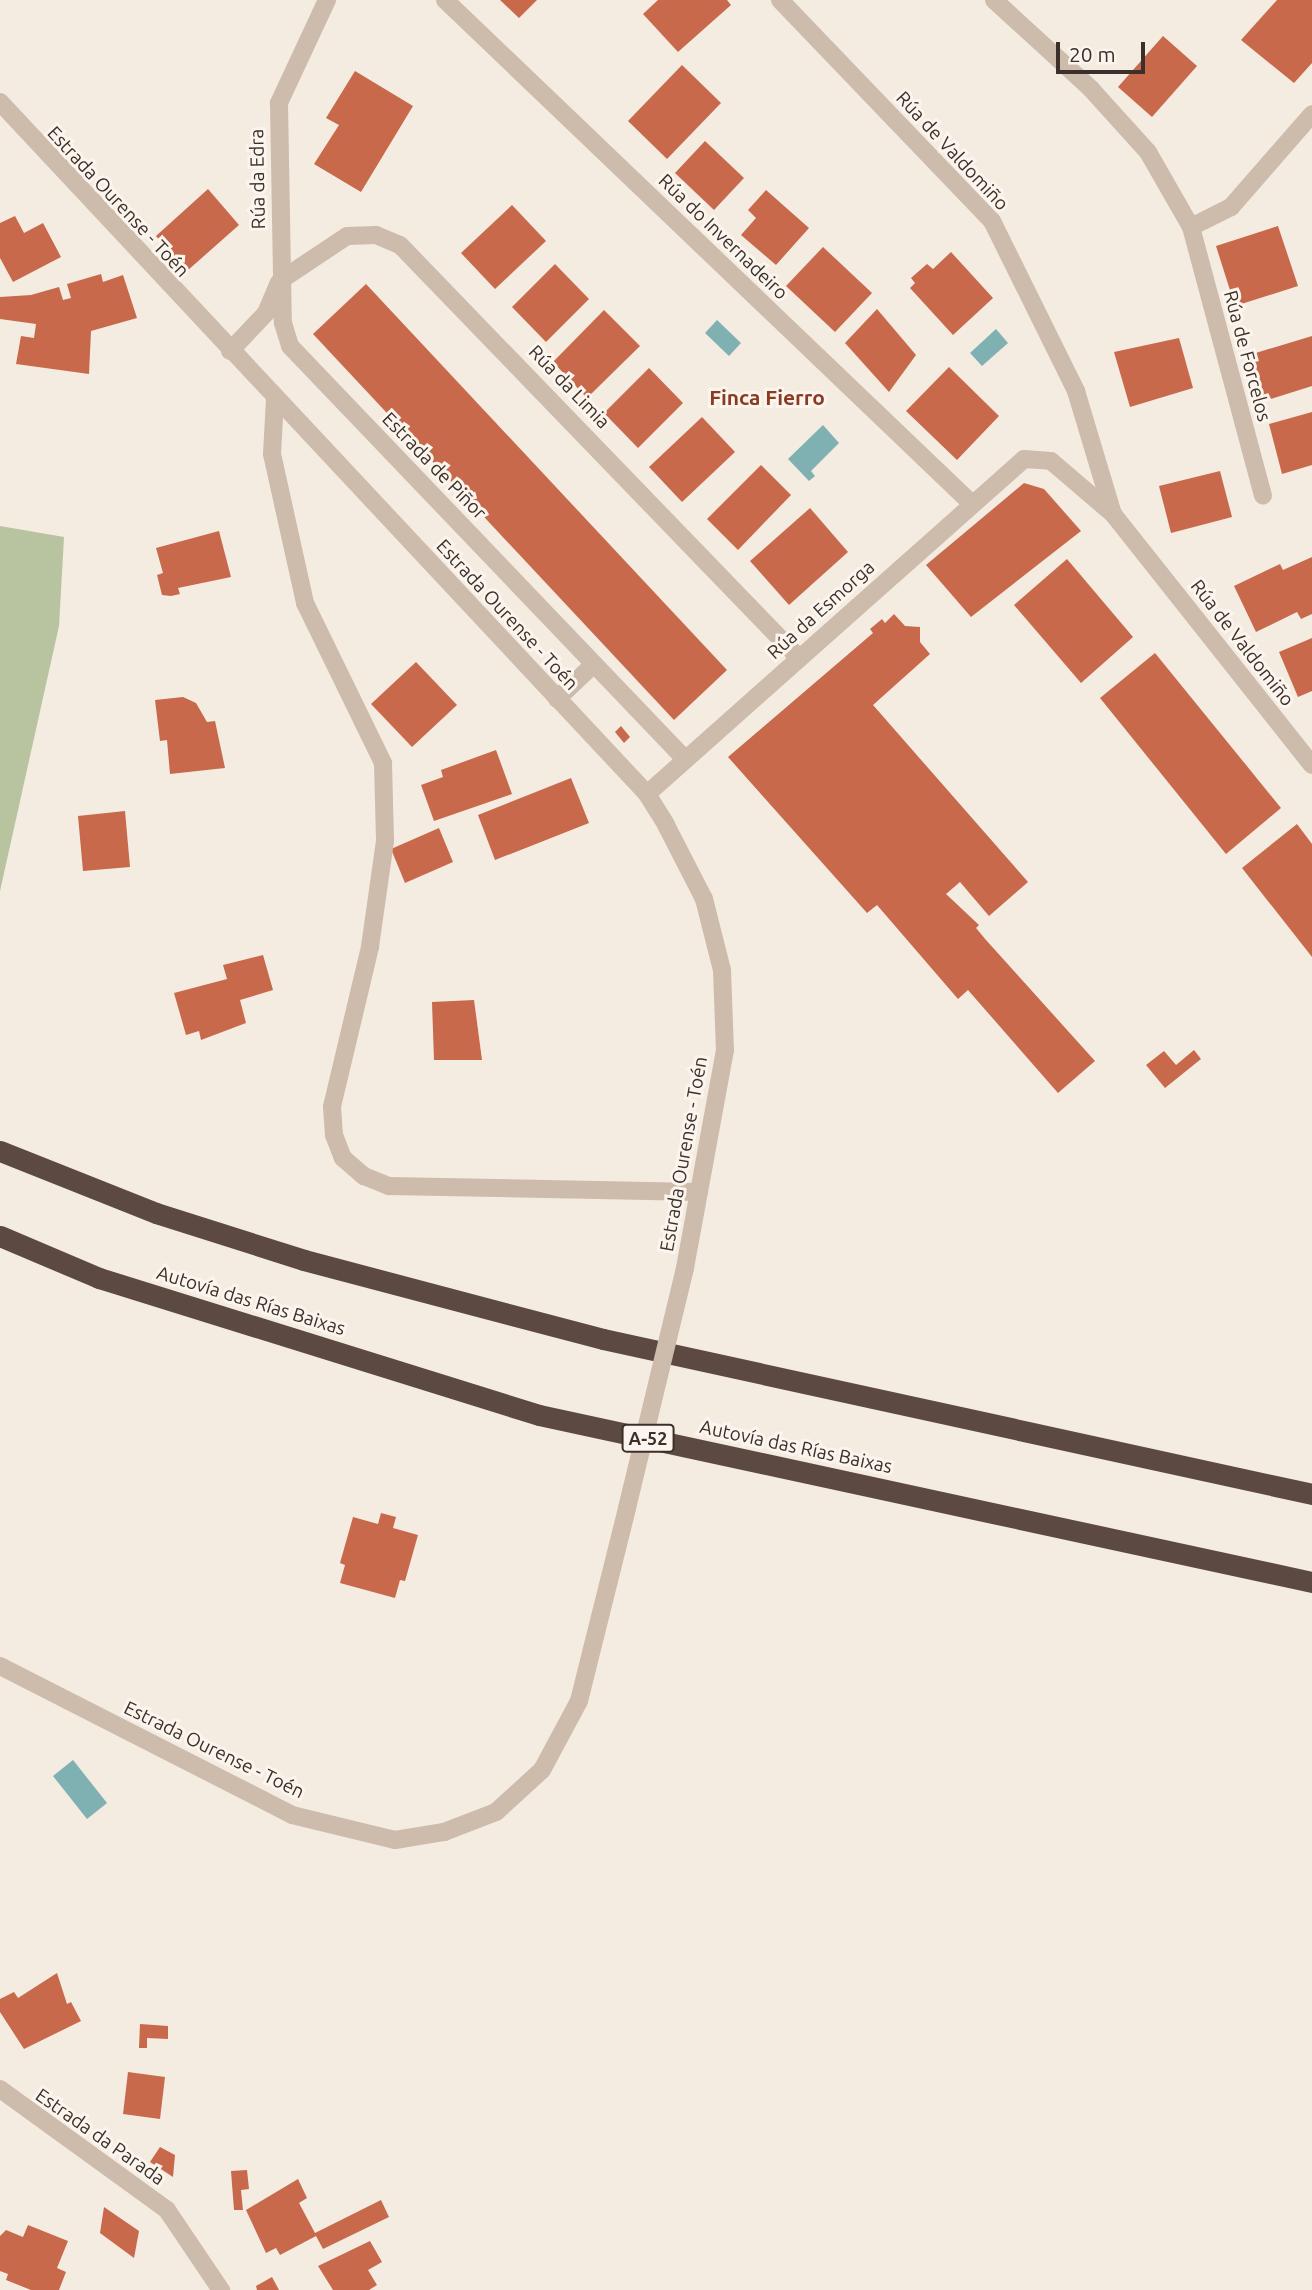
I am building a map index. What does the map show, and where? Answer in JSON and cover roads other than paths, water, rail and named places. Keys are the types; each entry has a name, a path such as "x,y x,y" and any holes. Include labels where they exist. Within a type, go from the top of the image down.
{"highway":[{"path":"0,1151 156,1213 304,1260 603,1339 1312,1494"},
{"name":"Autovía das Rías Baixas","path":"0,1236 99,1279 540,1415 1312,1582"}],"street":[{"name":"Rúa da Edra","path":"230,351 266,313 281,279 279,103 327,0"},
{"name":"Rúa do Invernadeiro","path":"445,0 972,504"},
{"name":"Rúa de Valdomiño","path":"780,0 992,221 1076,391 1113,514"},
{"name":"Rúa de Forcelos","path":"994,0 1091,89 1148,152 1191,227 1263,496"},
{"name":"Estrada Ourense - Toén","path":"0,102 647,794 704,899 722,970 725,1050 685,1269 579,1701 542,1770 496,1812 444,1832 395,1840 292,1815 0,1666"},
{"path":"1191,227 1231,207 1312,114"},
{"name":"Rúa da Limia","path":"281,279 347,236 376,235 400,245 799,658"},
{"name":"Estrada de Piñor","path":"281,279 283,323 290,346 685,759"},
{"path":"275,399 271,454 305,603 383,763 385,841 370,947 332,1107 334,1135 343,1158 364,1176 389,1186 699,1192"},
{"name":"Rúa da Esmorga","path":"647,794 1024,458"},
{"name":"Rúa de Valdomiño","path":"1024,458 1051,461 1113,514 1312,765"},
{"path":"557,699 594,664"},
{"name":"Estrada da Parada","path":"0,2089 167,2210 222,2290"}],"water":[{"path":"717,320 741,343 729,356 705,333"},
{"path":"996,329 1008,343 982,366 970,353"},
{"path":"823,425 839,443 811,471 815,476 809,481 788,459"},
{"path":"73,1760 107,1803 87,1819 53,1776"}],"district":[{"name":"Finca Fierro","path":"767,397"}]}
